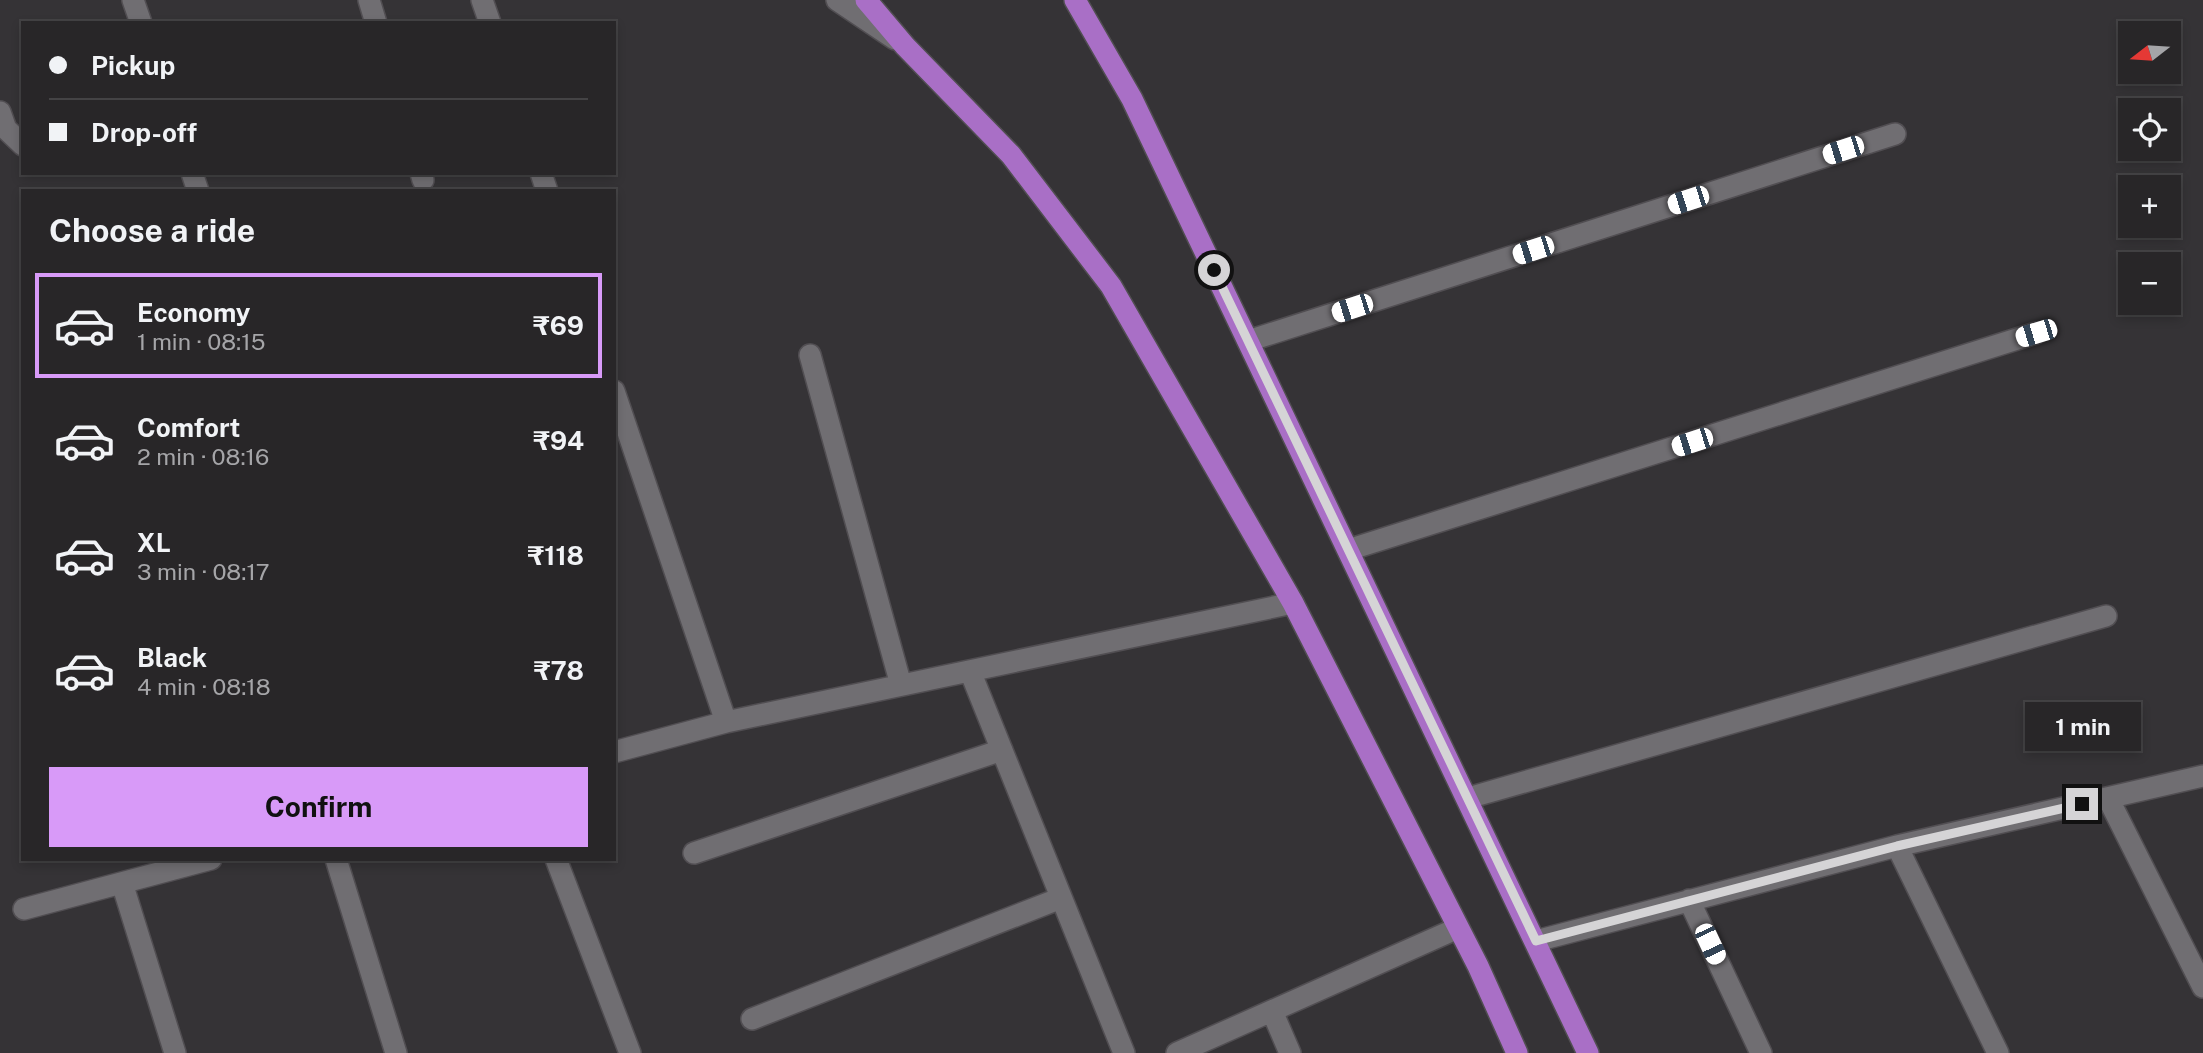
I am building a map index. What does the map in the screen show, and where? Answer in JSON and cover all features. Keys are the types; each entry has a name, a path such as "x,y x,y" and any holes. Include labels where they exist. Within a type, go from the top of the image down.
{"highway":[{"path":"866,0 905,46 1011,155 1111,286 1293,603 1458,929 1517,1053"},
{"path":"1075,0 1132,99 1588,1053"}],"street":[{"path":"133,0 140,21"},
{"path":"369,0 375,21"},
{"path":"482,0 489,21"},
{"path":"837,0 905,46"},
{"path":"0,112 6,129 21,143"},
{"path":"1248,341 1895,134"},
{"path":"1349,550 2036,333"},
{"path":"810,355 901,685"},
{"path":"616,397 726,722"},
{"path":"616,751 726,722 1293,603"},
{"path":"1468,798 2106,616"},
{"path":"970,671 1124,1053"},
{"path":"694,853 1002,750"},
{"path":"1536,941 1897,846 2203,776"},
{"path":"2108,798 2203,987"},
{"path":"1897,846 1998,1053"},
{"path":"24,909 204,861"},
{"path":"338,861 396,1053"},
{"path":"557,861 630,1053"},
{"path":"122,883 175,1053"},
{"path":"752,1019 1061,898"},
{"path":"1689,900 1761,1053"},
{"path":"1177,1053 1458,929"},
{"path":"1272,1011 1290,1053"}],"route":[{"path":"1214,270 1536,941 1897,846 2082,804"}]}
